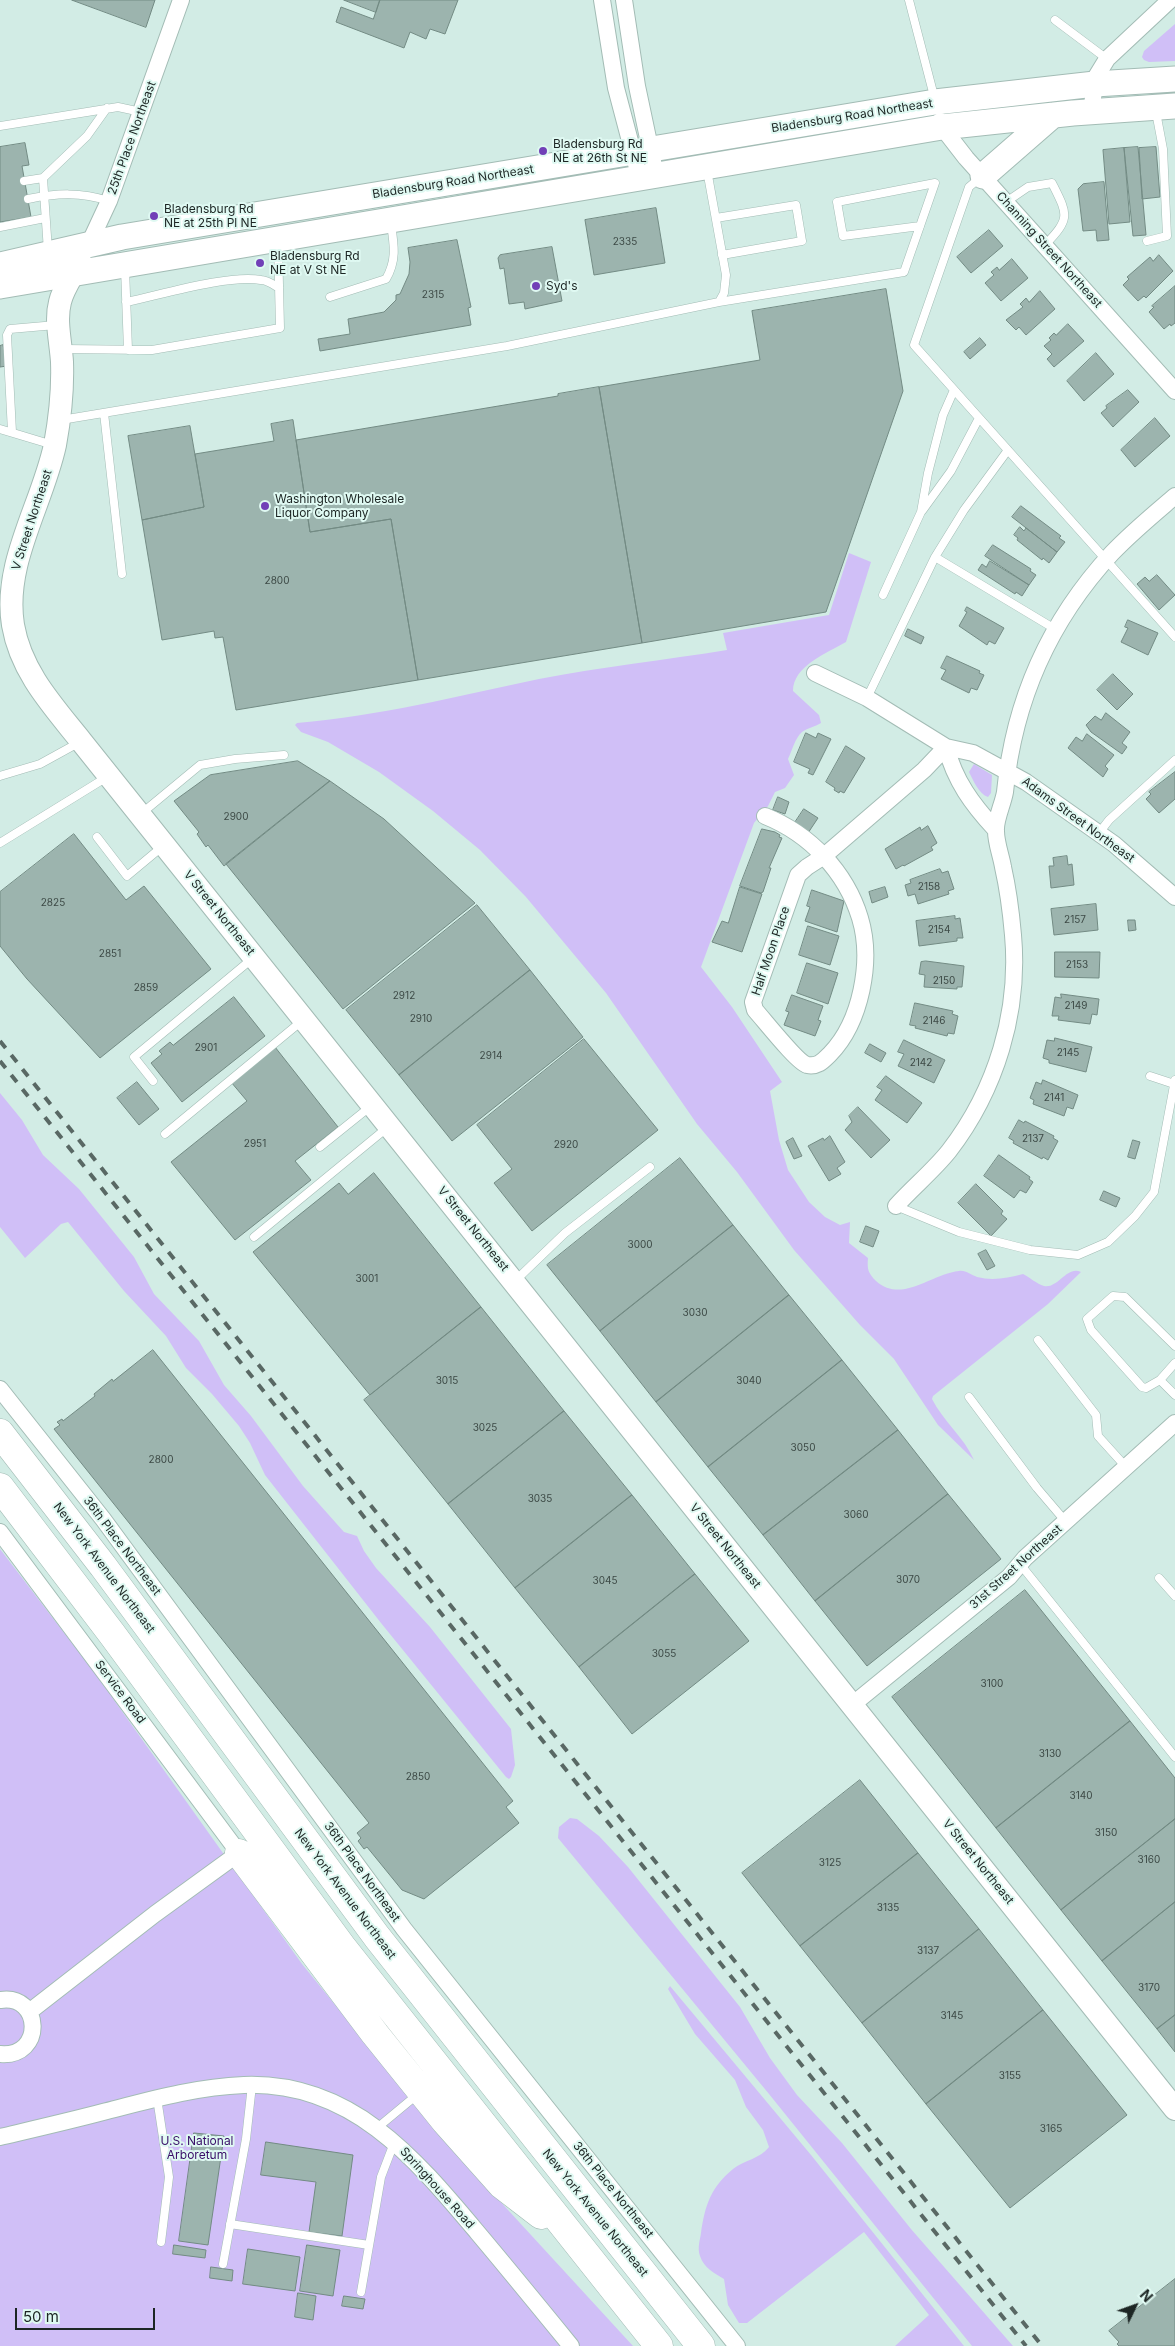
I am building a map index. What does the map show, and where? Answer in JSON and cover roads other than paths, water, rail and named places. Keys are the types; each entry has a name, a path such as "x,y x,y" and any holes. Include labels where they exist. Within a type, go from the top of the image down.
{"highway":[{"name":"New York Avenue Northeast","path":"0,1433 91,1550 383,1945 701,2346"},
{"path":"0,1487 112,1634 343,1948 659,2346"},
{"path":"240,1853 330,1976 466,2146 502,2185 578,2244"}],"main road":[{"name":"Bladensburg Road Northeast","path":"0,265 90,244 935,102 1094,84 1175,79"},
{"name":"Bladensburg Road Northeast","path":"0,286 942,127 1053,115 1165,107"},
{"path":"983,176 1053,115"},
{"path":"385,194 390,220"}],"street":[{"name":"25th Place Northeast","path":"75,272 109,201 181,0"},
{"path":"602,0 616,88 642,151"},
{"path":"624,0 637,86 642,151 648,177"},
{"path":"1091,112 1096,77 1107,59 1170,0"},
{"name":"Channing Street Northeast","path":"935,102 942,127 983,176 1175,391"},
{"name":"V Street Northeast","path":"75,272 60,300 59,325 62,382 59,420 54,446 11,574 14,629 19,650 39,688 1175,2109"},
{"path":"995,830 1003,806 1011,744 1021,708 1055,629 1077,596 1106,560 1128,537 1175,496"},
{"name":"Adams Street Northeast","path":"815,673 867,698 946,747 974,753 1007,771 1099,833 1147,871 1175,897"},
{"path":"896,1206 939,1163 965,1128 987,1088 1005,1037 1014,982 1014,944 1006,882 995,830 975,807 953,771 946,747"},
{"name":"Half Moon Place","path":"765,816 791,829 824,856 850,892 861,920 865,950 858,1003 847,1029 834,1050 821,1063 808,1065 801,1062 755,1010 754,1002 798,875 807,866 824,856 924,770 946,747"},
{"name":"36th Place Northeast","path":"0,1389 103,1519 414,1942 737,2346"},
{"name":"31st Street Northeast","path":"852,1705 1009,1577 1020,1564 1175,1423"},
{"name":"Service Road","path":"0,1532 240,1853"},
{"path":"29,2012 155,1914 240,1853"},
{"path":"0,2000 15,2000 29,2012 33,2029 26,2046 10,2054 0,2054"},
{"name":"Springhouse Road","path":"0,2137 157,2098 202,2089 252,2085 286,2089 320,2098 352,2112 395,2141 432,2178 571,2346"}],"lane":[{"path":"909,0 935,102"},
{"path":"1055,20 1107,59"},
{"path":"0,126 118,106 142,112"},
{"path":"1147,241 1167,236 1163,149 1165,107"},
{"path":"24,180 43,178 87,136 107,108"},
{"path":"706,167 726,275 724,293 719,302"},
{"path":"983,176 969,187 914,345 1175,637"},
{"path":"43,178 48,254"},
{"path":"1006,202 1028,188 1052,183 1065,210 1062,228 1044,245"},
{"path":"59,420 507,346 719,302 904,272 935,184 837,202 843,236 920,226"},
{"path":"28,199 62,193 90,195 109,201"},
{"path":"716,218 796,205 802,241 722,255"},
{"path":"0,227 46,218"},
{"path":"330,297 386,279 392,268 395,248 390,220"},
{"path":"61,349 152,350 280,328 278,239"},
{"path":"125,264 128,350"},
{"path":"126,302 196,286 235,280 262,280 279,288"},
{"path":"12,432 7,335 10,329 59,325"},
{"path":"921,512 928,473 943,415 954,390"},
{"path":"104,413 122,574"},
{"path":"883,595 921,512 951,472 979,418"},
{"path":"0,429 54,446"},
{"path":"867,698 935,558 964,510 1008,450"},
{"path":"935,558 1055,629"},
{"path":"0,776 40,764 81,742"},
{"path":"140,814 200,765 235,759 284,755"},
{"path":"1099,833 1109,820 1175,760"},
{"path":"0,843 109,776"},
{"path":"97,837 128,876 165,845"},
{"path":"153,1080 134,1057 255,957"},
{"path":"165,1134 304,1019"},
{"path":"896,1206 959,1232 1030,1250 1078,1255 1108,1242 1135,1216 1154,1192 1173,1112 1175,1082 1150,1076"},
{"path":"320,1147 373,1105"},
{"path":"254,1238 390,1126"},
{"path":"514,1281 565,1233 650,1167"},
{"path":"1175,1346 1125,1297 1113,1296 1088,1319 1090,1330 1142,1387 1146,1388 1160,1380 1175,1363"},
{"path":"1038,1340 1096,1416 1098,1436 1126,1467"},
{"path":"1160,1380 1175,1395"},
{"path":"969,1397 1037,1488 1066,1522"},
{"path":"1020,1564 1175,1757"},
{"path":"1159,1578 1175,1596"},
{"path":"223,2264 246,2139 252,2085"},
{"path":"377,2128 421,2092"},
{"path":"157,2098 169,2178 161,2242"},
{"path":"361,2292 381,2177 395,2141"},
{"path":"230,2224 369,2245"}],"railway":[{"path":"0,1041 1042,2346"},
{"path":"0,1061 1026,2346"}],"place":[{"name":"Bladensburg Rd NE at 26th St NE","path":"543,151"},
{"name":"Bladensburg Rd NE at 25th Pl NE","path":"154,216"},
{"name":"Bladensburg Rd NE at V St NE","path":"260,263"},
{"name":"Syd's","path":"536,286"},
{"name":"Washington Wholesale Liquor Company","path":"265,506"}],"park label":[{"name":"U.S. National Arboretum","path":"197,2148"}]}
